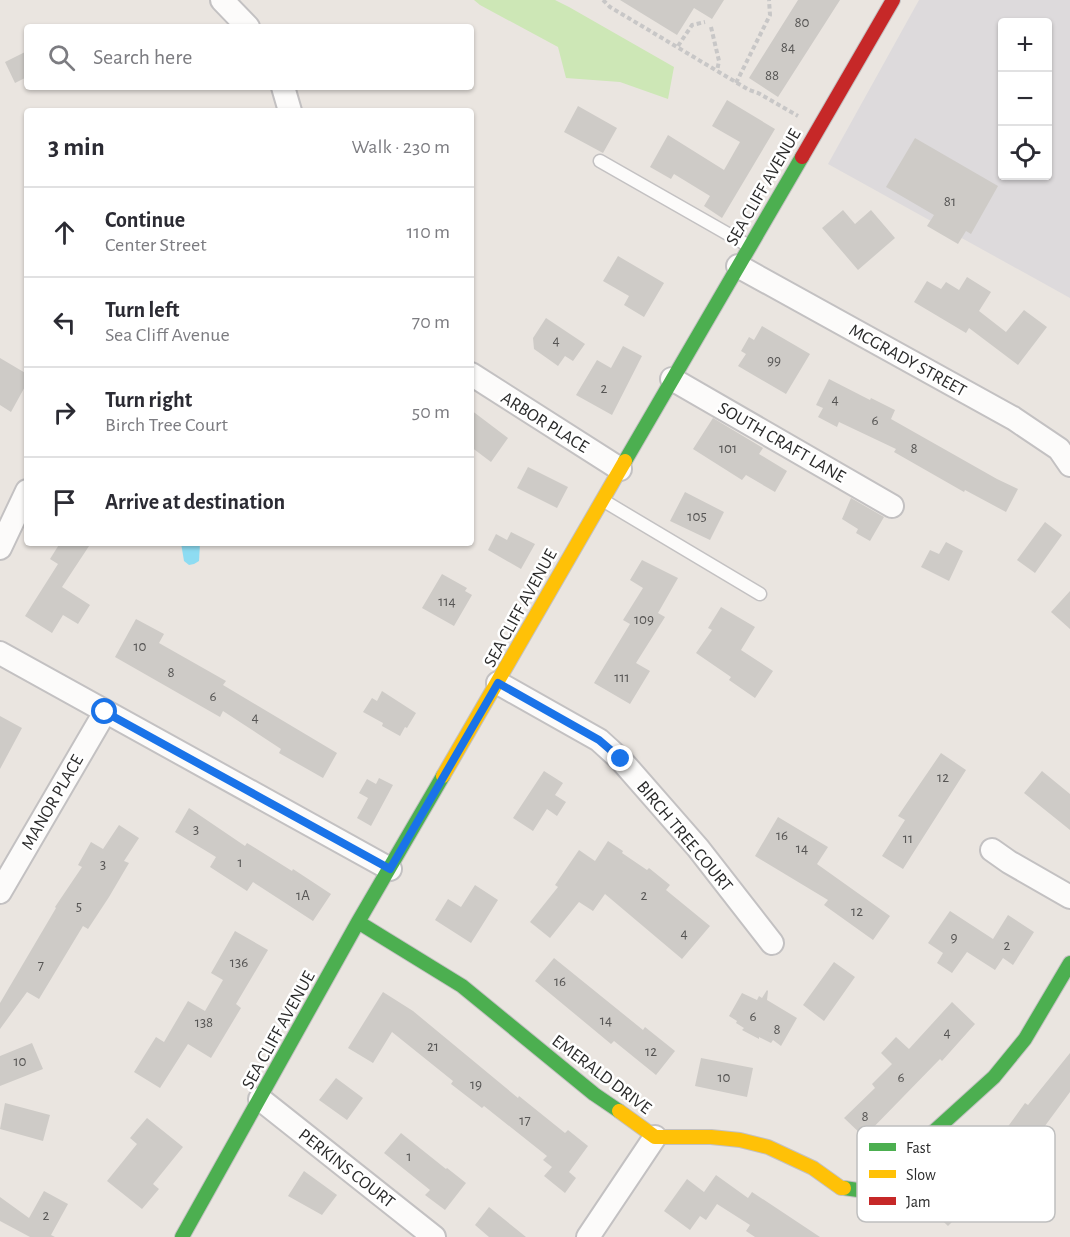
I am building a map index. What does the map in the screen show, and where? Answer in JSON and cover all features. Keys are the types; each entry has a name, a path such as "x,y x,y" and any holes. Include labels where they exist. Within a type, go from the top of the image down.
{"street":[{"path":"222,0 245,24"},
{"name":"SEA CLIFF AVENUE","path":"182,1237 358,922 893,0"},
{"path":"284,90 289,108"},
{"name":"MCGRADY STREET","path":"744,256 1013,418 1059,450 1070,465"},
{"name":"ARBOR PLACE","path":"474,376 620,469"},
{"name":"SOUTH CRAFT LANE","path":"672,379 892,506"},
{"path":"0,548 24,497"},
{"path":"0,654 390,869"},
{"name":"BIRCH TREE COURT","path":"498,683 599,740 621,759 698,848 772,943"},
{"name":"MANOR PLACE","path":"0,892 105,712"},
{"path":"992,850 1070,897"},
{"name":"EMERALD DRIVE","path":"358,922 462,986 594,1095 655,1137 711,1137 740,1140 777,1151 813,1168 841,1188 857,1190"},
{"name":"EMERALD DRIVE","path":"940,1126 994,1077 1025,1039 1070,963"},
{"name":"PERKINS COURT","path":"260,1099 434,1237"},
{"path":"588,1237 655,1137"}],"lane":[{"path":"600,161 744,256"},
{"path":"602,500 760,594"}],"path":[{"path":"603,0 610,7 736,83 801,118"},
{"path":"736,83 770,15 769,0"},
{"path":"678,46 692,25 705,22"},
{"path":"711,27 719,61 717,71"}],"shaded area":[{"path":"919,0 1070,0 1070,298 828,164"}],"green space":[{"path":"474,0 555,0 569,7 674,67 668,99 620,82 566,78 558,47"}],"water":[{"path":"182,546 200,546 199,561 189,565 184,561"}],"building":[{"path":"620,0 724,0 712,19 694,8 677,35"},
{"path":"798,0 840,0 778,97 749,78"},
{"path":"24,52 24,78 15,83 5,62"},
{"path":"727,100 775,129 722,218 704,206 710,196 674,174 671,179 650,167 668,135 724,170 740,142 712,126"},
{"path":"578,106 617,128 603,153 564,132"},
{"path":"915,138 998,186 971,234 966,231 958,244 927,226 934,215 886,187"},
{"path":"843,210 855,224 871,210 895,238 858,270 822,228"},
{"path":"618,256 664,283 644,317 624,305 629,296 603,281"},
{"path":"967,277 991,292 979,311 1006,332 1024,310 1047,327 1018,365 969,328 966,333 914,302 927,281 941,289 946,282 959,290"},
{"path":"546,318 585,344 573,361 565,356 558,366 534,349 533,338"},
{"path":"762,326 810,354 786,394 738,366 746,354 741,351 749,337 754,340"},
{"path":"623,346 642,356 612,415 576,395 597,360 611,368"},
{"path":"0,358 24,372 24,388 11,412 0,405"},
{"path":"829,379 895,410 891,419 1018,489 1006,512 965,490 964,492 894,452 896,449 839,422 837,427 818,417 823,408 816,405"},
{"path":"474,412 508,438 491,462 474,449"},
{"path":"713,418 763,448 759,454 787,471 775,492 746,475 742,480 693,449"},
{"path":"528,467 568,487 557,508 517,488"},
{"path":"685,492 724,512 710,540 670,521"},
{"path":"851,498 884,517 870,541 856,533 858,529 842,519"},
{"path":"1045,522 1062,535 1035,573 1017,560"},
{"path":"511,532 535,544 521,569 488,550 496,534 507,540"},
{"path":"946,542 963,551 949,581 921,567 930,550 939,554"},
{"path":"58,546 89,546 62,587 90,605 78,624 63,615 52,633 25,616 58,564 50,559"},
{"path":"642,560 678,578 658,613 665,617 636,663 650,671 630,704 594,683 630,624 623,620 643,588 630,580"},
{"path":"442,574 467,588 465,591 472,595 454,626 422,608"},
{"path":"1070,591 1070,629 1051,612"},
{"path":"721,607 755,627 741,650 773,671 755,698 729,680 731,677 696,653 712,630 708,628"},
{"path":"136,619 164,634 159,643 226,681 223,685 337,753 323,778 279,753 281,749 223,711 220,717 115,657"},
{"path":"382,691 416,713 400,736 363,712 372,698 377,701"},
{"path":"0,716 22,728 0,769"},
{"path":"941,753 966,770 903,869 882,856 905,820 898,816"},
{"path":"544,771 563,783 555,795 566,802 557,816 547,809 533,831 513,818"},
{"path":"1042,771 1070,794 1070,830 1024,793"},
{"path":"379,778 393,785 371,826 357,818 368,798 359,793 367,779 376,784"},
{"path":"189,808 245,846 247,843 331,894 313,921 253,882 247,891 210,867 216,857 175,832"},
{"path":"778,817 828,847 817,864 890,916 873,940 824,905 828,900 755,856"},
{"path":"119,825 139,838 124,861 129,863 88,929 83,926 39,999 27,992 0,1029 0,1003 55,907 82,867 78,865 91,842 103,849"},
{"path":"608,841 670,885 666,890 710,926 682,959 605,894 593,911 579,902 550,938 530,922 558,887 555,885 579,850 595,861"},
{"path":"475,885 498,900 471,943 435,920 448,899 461,907"},
{"path":"950,911 993,939 1008,915 1034,932 1013,965 1003,958 995,970 967,952 952,973 937,963 943,953 928,943"},
{"path":"235,931 268,950 236,1004 241,1008 211,1058 188,1044 160,1088 134,1072 156,1037 164,1042 188,1001 205,1011 223,980 211,973"},
{"path":"554,958 643,1030 645,1027 675,1051 656,1075 614,1041 611,1044 535,981"},
{"path":"834,962 855,977 824,1021 803,1005"},
{"path":"767,990 767,1000 797,1018 781,1046 773,1040 771,1043 742,1030 744,1028 729,1016 742,993 757,1000 759,996 762,998"},
{"path":"383,992 413,1011 518,1098 519,1096 565,1133 568,1130 588,1146 569,1172 576,1178 565,1193 544,1176 552,1167 543,1160 547,1156 484,1106 482,1108 451,1084 453,1081 392,1032 373,1063 348,1048"},
{"path":"952,1002 975,1024 942,1061 940,1059 875,1126 857,1126 857,1130 844,1118 875,1088 872,1084 892,1064 881,1053 896,1037 909,1049"},
{"path":"32,1043 43,1069 0,1086 0,1056"},
{"path":"1070,1053 1070,1092 1045,1126 1008,1126 1025,1103 1028,1105"},
{"path":"701,1058 753,1068 747,1097 695,1086"},
{"path":"336,1078 363,1098 347,1120 319,1100"},
{"path":"5,1103 50,1115 43,1141 0,1129"},
{"path":"147,1118 183,1147 153,1184 159,1189 142,1209 107,1181 137,1144 130,1138"},
{"path":"401,1133 466,1183 445,1210 425,1195 430,1190 384,1153"},
{"path":"304,1171 337,1195 322,1215 288,1196"},
{"path":"716,1175 748,1198 752,1192 820,1237 755,1237 746,1231 750,1225 717,1204 706,1220 700,1216 690,1230 664,1211 687,1179 704,1192"},
{"path":"44,1191 68,1204 51,1235 55,1237 30,1237 0,1221 0,1197 29,1218"},
{"path":"489,1207 526,1237 489,1237 475,1225"}],"traffic: fast":[{"path":"625,461 802,157"},
{"path":"182,1237 358,922 443,776"},
{"path":"358,922 462,986 594,1094 619,1111"},
{"path":"940,1126 994,1077 1025,1039 1070,963"},
{"path":"844,1188 857,1190"}],"traffic: slow":[{"path":"443,776 625,461"},
{"path":"619,1111 655,1137 711,1137 740,1140 768,1147 813,1168 844,1188"}],"traffic: jam":[{"path":"802,157 893,0"}],"route":[{"path":"105,712 390,869 498,683 599,740 621,759"}]}
